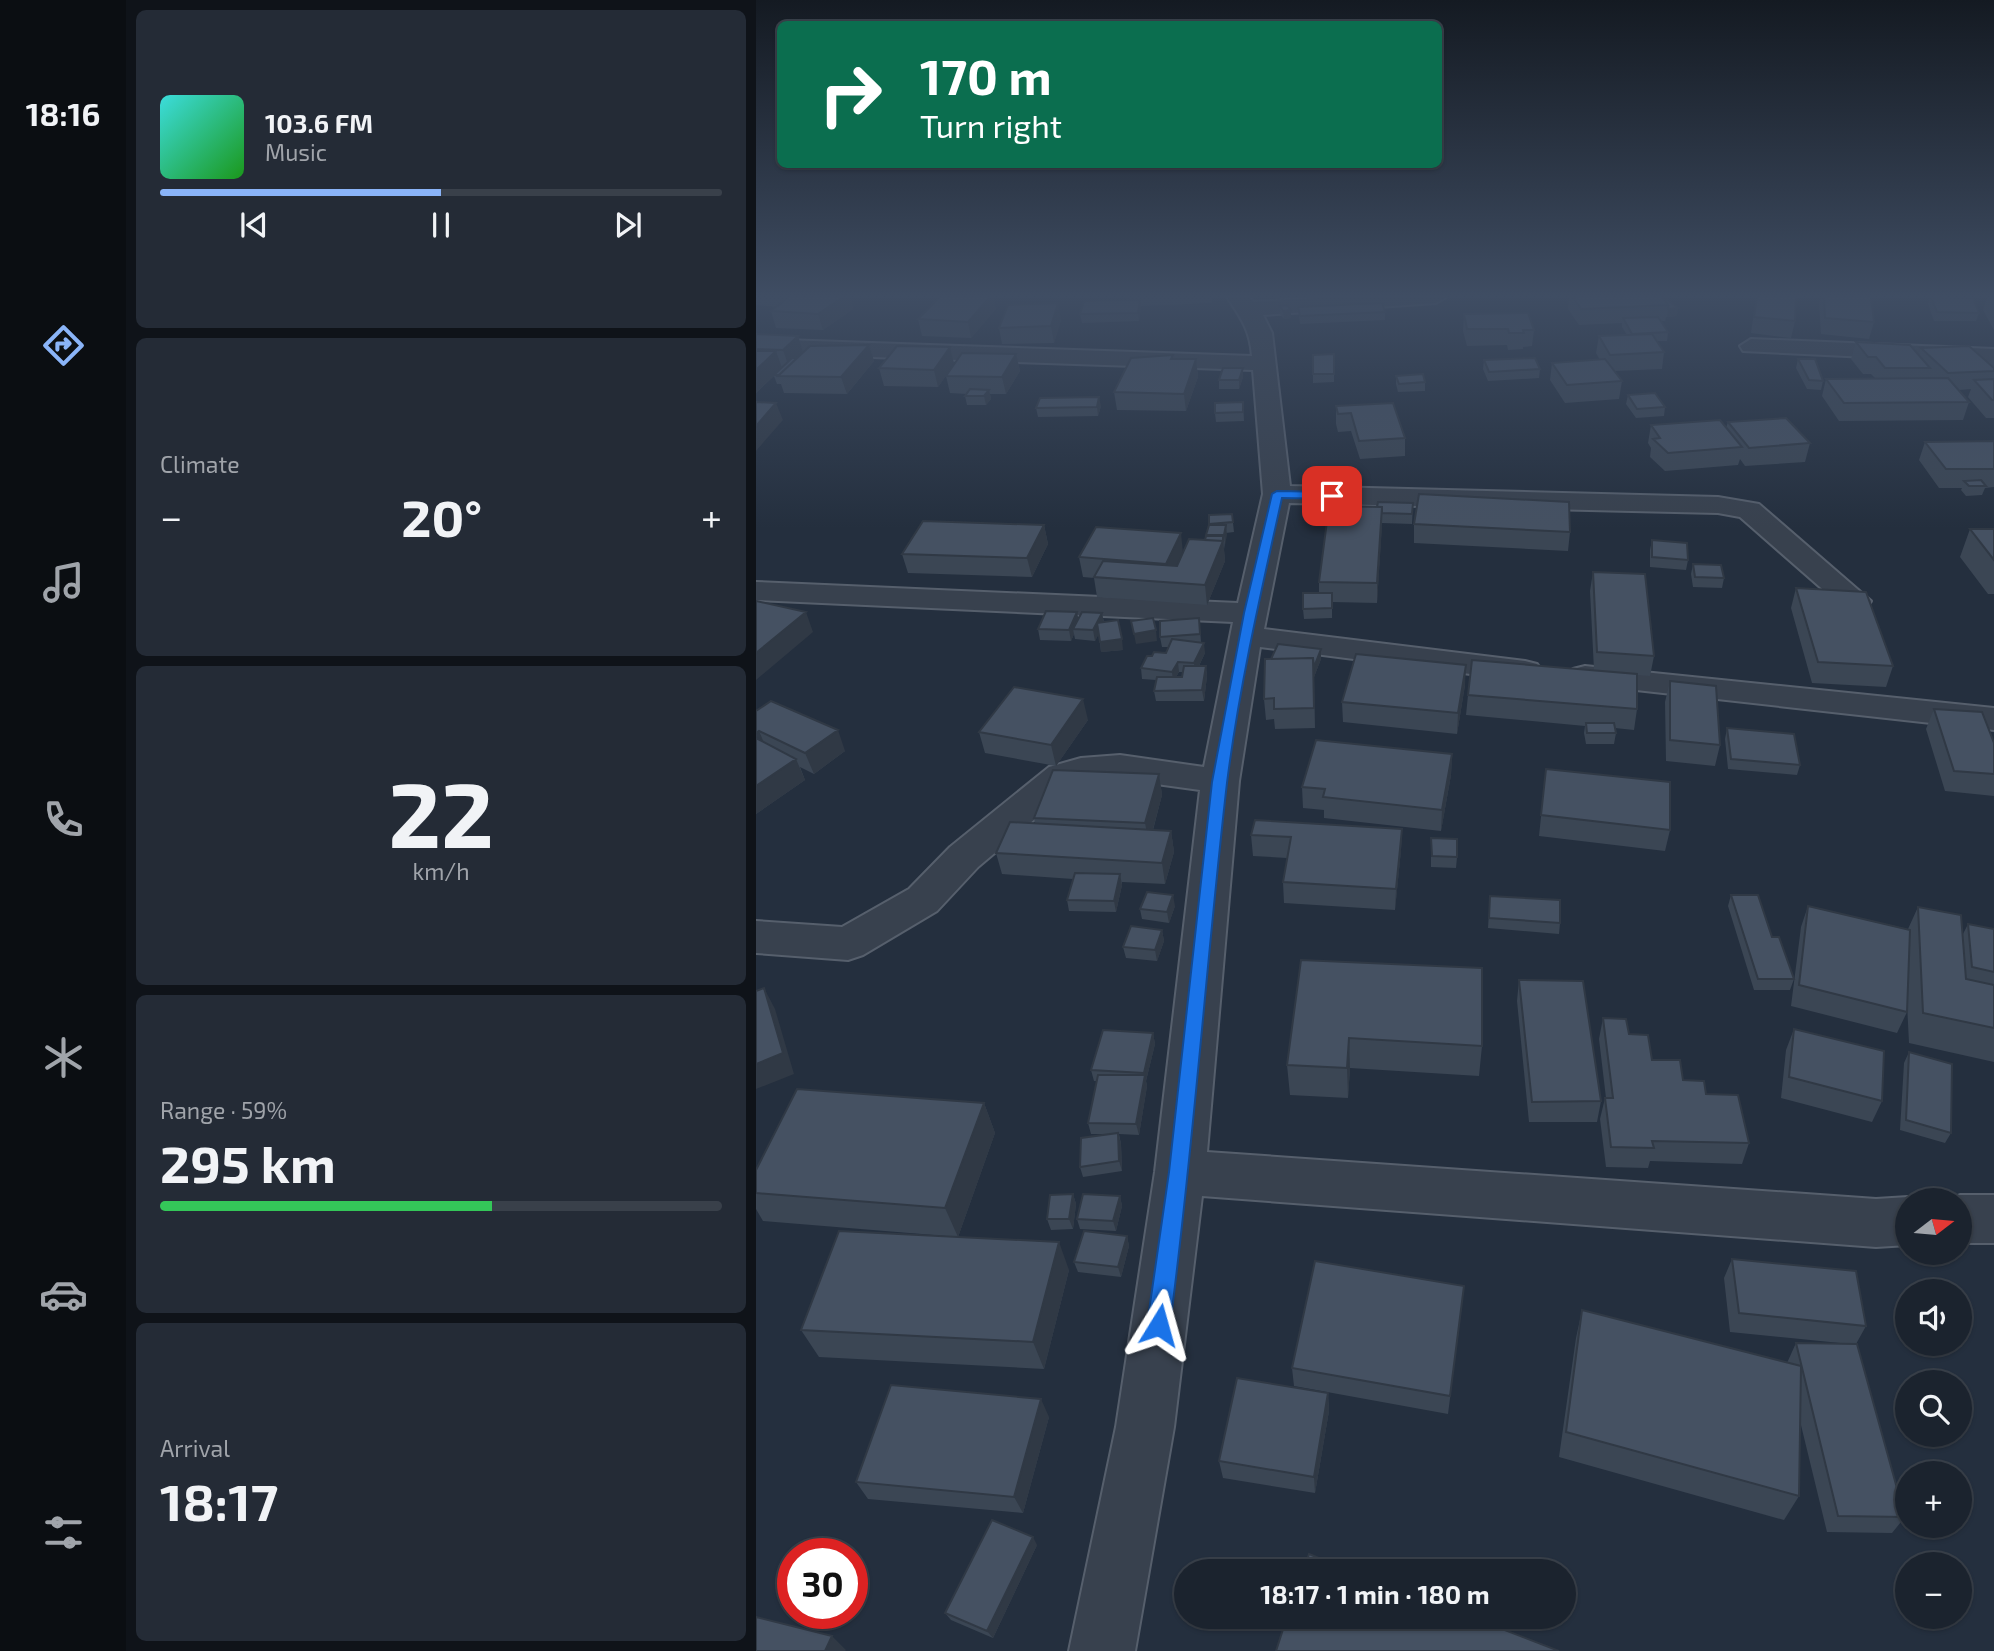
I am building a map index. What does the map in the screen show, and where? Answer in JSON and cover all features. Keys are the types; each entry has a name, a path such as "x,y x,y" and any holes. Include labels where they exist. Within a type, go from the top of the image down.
{"street":[{"path":"1102,1651 1145,1427 1180,1172 1220,782 1248,624 1277,494 1266,374"},
{"path":"1277,494 1718,505 1749,510 1855,601"},
{"path":"756,591 929,596 1159,610 1516,670 1994,719"},
{"path":"756,937 784,937 848,944 923,900 964,857 1062,776 1076,770 1106,766 1220,782"},
{"path":"1180,1172 1876,1223 1895,1222"},
{"path":"1972,1219 1994,1219"}],"building":[{"path":"780,374 844,374 841,377 778,376"},
{"path":"947,374 1004,374 1002,377 946,376"},
{"path":"1123,374 1191,374 1184,394 1114,392"},
{"path":"1221,374 1241,374 1239,380 1219,380"},
{"path":"1423,374 1425,382 1399,384 1396,376"},
{"path":"1560,374 1617,374 1622,381 1567,385"},
{"path":"1806,374 1820,374 1823,381 1809,380"},
{"path":"1948,378 1969,402 1844,403 1826,379"},
{"path":"1994,379 1994,400 1992,400 1974,380"},
{"path":"970,389 989,390 984,396 965,396"},
{"path":"1655,393 1665,407 1637,409 1628,395"},
{"path":"1099,397 1097,407 1036,408 1040,398"},
{"path":"756,402 776,403 756,426"},
{"path":"1243,402 1243,412 1215,413 1215,403"},
{"path":"1393,403 1405,438 1359,441 1351,413 1338,414 1336,406"},
{"path":"1786,418 1810,443 1749,448 1728,422"},
{"path":"1720,420 1742,447 1668,453 1653,439 1660,438 1651,425"},
{"path":"1994,441 1994,469 1946,469 1925,442"},
{"path":"1981,480 1986,486 1969,486 1964,481"},
{"path":"1419,494 1569,502 1570,532 1414,524"},
{"path":"1378,502 1413,503 1412,514 1382,513 1382,507 1377,507"},
{"path":"1329,506 1382,507 1377,583 1319,582"},
{"path":"1232,514 1233,522 1209,524 1209,515"},
{"path":"923,521 1044,525 1027,558 902,554"},
{"path":"1209,525 1226,525 1224,535 1206,535"},
{"path":"1096,527 1181,533 1166,564 1079,557"},
{"path":"1970,529 1994,529 1994,560"},
{"path":"1206,536 1223,536 1223,541 1205,540"},
{"path":"1189,539 1223,541 1205,585 1094,577 1103,561 1177,566"},
{"path":"1652,540 1687,543 1688,560 1652,557"},
{"path":"1693,564 1721,565 1724,578 1695,577"},
{"path":"1593,572 1645,574 1654,656 1597,652"},
{"path":"1796,588 1866,592 1893,666 1818,662"},
{"path":"1303,593 1332,593 1332,608 1303,609"},
{"path":"756,601 806,612 756,653"},
{"path":"1046,611 1077,612 1069,630 1038,629"},
{"path":"1082,612 1102,613 1093,630 1073,629"},
{"path":"1153,618 1156,630 1134,634 1131,621"},
{"path":"1199,618 1200,634 1160,637 1160,621"},
{"path":"1118,620 1122,639 1100,642 1097,623"},
{"path":"1172,639 1204,643 1194,663 1178,662 1172,672 1141,668 1147,656 1152,656 1154,652 1166,653"},
{"path":"1278,644 1321,649 1314,667 1313,658 1271,659"},
{"path":"1356,654 1466,665 1458,713 1342,702"},
{"path":"1313,658 1314,708 1274,709 1274,698 1264,699 1265,659"},
{"path":"1472,660 1637,674 1637,709 1468,695"},
{"path":"1184,666 1206,666 1202,690 1154,691 1157,677 1182,677"},
{"path":"1670,681 1716,686 1720,745 1670,740"},
{"path":"1014,687 1083,699 1051,745 979,732"},
{"path":"771,701 838,730 805,753 759,731 756,733 756,711"},
{"path":"1934,709 1982,712 1994,743 1994,774 1954,771"},
{"path":"1586,723 1614,723 1616,733 1587,733"},
{"path":"1727,728 1794,734 1800,765 1731,759"},
{"path":"756,738 796,759 756,786"},
{"path":"1316,740 1452,754 1442,810 1323,797 1325,789 1302,787"},
{"path":"1546,769 1670,782 1670,830 1541,815"},
{"path":"1053,770 1159,774 1145,823 1034,818"},
{"path":"1255,820 1402,829 1396,889 1283,882 1291,837 1251,835"},
{"path":"1010,822 1171,831 1162,863 996,853"},
{"path":"1431,838 1457,839 1457,857 1432,856"},
{"path":"1075,873 1120,874 1114,901 1067,900"},
{"path":"1147,892 1173,895 1167,912 1140,909"},
{"path":"1731,895 1758,895 1772,937 1779,937 1794,979 1758,979"},
{"path":"1490,896 1560,900 1560,923 1489,918"},
{"path":"1808,906 1910,930 1907,1012 1799,985"},
{"path":"1918,907 1961,915 1966,979 1994,985 1994,1028 1923,1013"},
{"path":"1968,924 1994,929 1994,972 1972,967"},
{"path":"1131,926 1162,930 1155,950 1123,947"},
{"path":"1301,960 1482,968 1482,1046 1349,1038 1347,1068 1287,1065"},
{"path":"1519,980 1583,981 1601,1101 1532,1102"},
{"path":"764,988 783,1053 756,1064 756,991"},
{"path":"1603,1018 1626,1019 1629,1034 1648,1035 1652,1060 1680,1060 1683,1080 1704,1081 1706,1094 1738,1095 1749,1143 1652,1141 1654,1148 1611,1147 1605,1098 1613,1098"},
{"path":"1794,1029 1884,1051 1882,1101 1789,1077"},
{"path":"1103,1030 1153,1033 1144,1073 1091,1070"},
{"path":"1909,1052 1952,1064 1951,1133 1906,1120"},
{"path":"1098,1075 1145,1075 1136,1124 1088,1123"},
{"path":"797,1089 984,1103 945,1208 756,1193 756,1170"},
{"path":"1118,1133 1119,1161 1080,1167 1081,1138"},
{"path":"1073,1194 1069,1219 1047,1219 1050,1195"},
{"path":"1083,1194 1120,1196 1113,1221 1077,1219"},
{"path":"839,1231 1059,1242 1033,1342 801,1330"},
{"path":"1084,1231 1127,1236 1118,1267 1074,1262"},
{"path":"1732,1259 1856,1271 1866,1326 1739,1313"},
{"path":"1315,1261 1464,1286 1450,1396 1292,1368"},
{"path":"1582,1310 1801,1366 1799,1496 1566,1432"},
{"path":"1796,1343 1857,1344 1895,1481 1895,1517 1838,1516"},
{"path":"1237,1378 1328,1393 1314,1477 1219,1461"},
{"path":"891,1385 1041,1399 1014,1497 856,1482"},
{"path":"992,1520 1033,1537 987,1631 945,1613"},
{"path":"1309,1554 1321,1559 1307,1559"},
{"path":"756,1617 777,1622 777,1629 804,1629 832,1636 825,1651 756,1651"},
{"path":"1283,1629 1502,1629 1559,1651 1276,1651"}],"route":[{"path":"1159,1325 1180,1172 1220,782 1250,613 1277,494 1332,496"}]}
